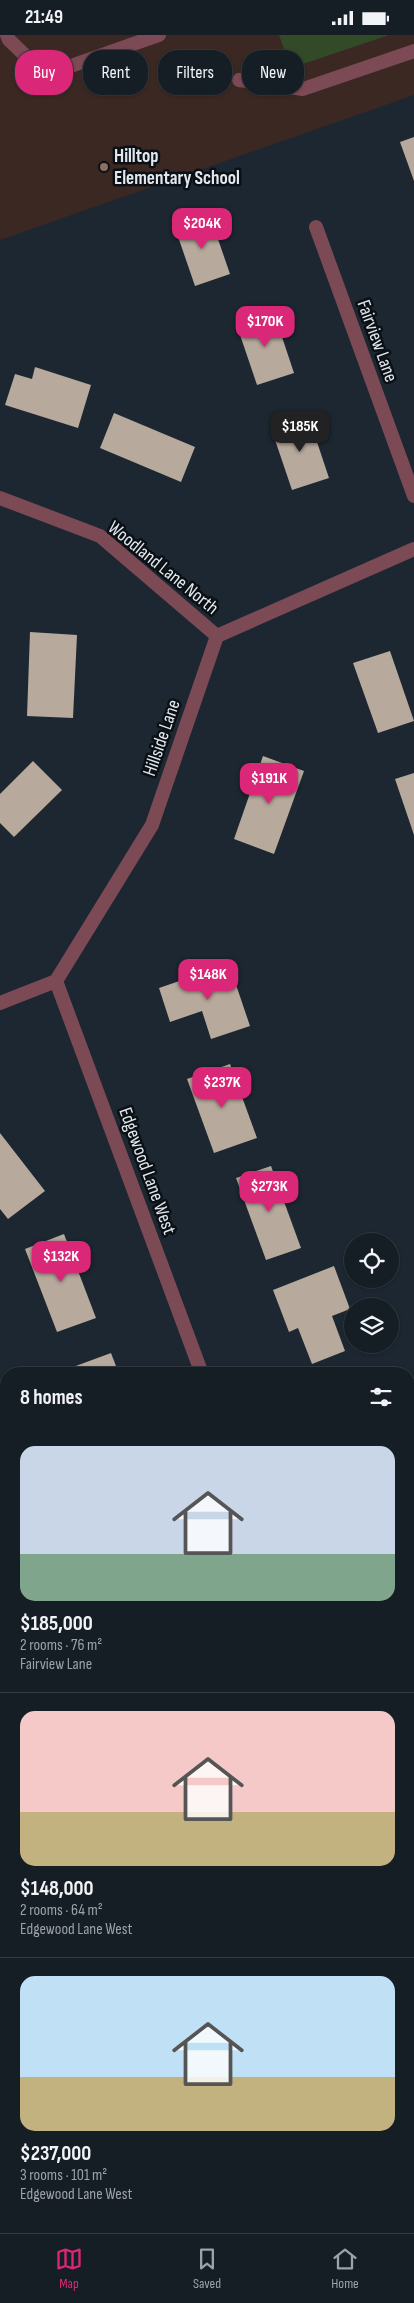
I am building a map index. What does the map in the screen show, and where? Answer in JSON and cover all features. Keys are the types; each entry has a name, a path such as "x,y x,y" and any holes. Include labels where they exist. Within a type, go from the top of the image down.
{"street":[{"path":"8,35 9,41 32,62 65,68 159,35"},
{"path":"240,80 303,89 414,51"},
{"name":"Fairview Lane","path":"316,227 414,496"},
{"name":"Woodland Lane North","path":"0,499 100,537 217,636"},
{"path":"217,636 414,549"},
{"name":"Hillside Lane","path":"56,981 152,825 217,636"},
{"path":"0,1003 56,981"},
{"name":"Edgewood Lane West","path":"56,981 199,1367"}],"shaded area":[{"name":"Hilltop Elementary School","path":"0,35 414,35 414,95 0,240"}],"green space":[{"path":"279,35 389,35 304,64 304,50 284,50"}],"building":[{"path":"414,137 414,181 400,142"},
{"path":"209,213 230,274 195,286 174,225"},
{"path":"273,310 294,373 257,385 236,323"},
{"path":"35,367 91,385 78,428 5,405 15,374 32,379"},
{"path":"114,413 195,447 181,482 100,448"},
{"path":"308,415 329,478 292,490 271,428"},
{"path":"30,632 77,635 73,718 27,716"},
{"path":"390,651 414,721 378,733 353,663"},
{"path":"263,756 304,771 274,854 234,839"},
{"path":"33,761 62,790 14,837 0,823 0,794"},
{"path":"414,773 414,835 395,779"},
{"path":"229,964 250,1026 211,1039 202,1011 170,1022 159,988"},
{"path":"230,1064 257,1138 214,1153 187,1079"},
{"path":"0,1133 45,1191 8,1219 0,1209"},
{"path":"271,1166 301,1248 266,1260 236,1178"},
{"path":"64,1234 96,1318 57,1332 25,1249"},
{"path":"334,1266 346,1298 344,1298 344,1311 332,1316 344,1351 312,1364 298,1328 289,1332 273,1290"},
{"path":"111,1353 116,1367 73,1367"}],"place":[{"name":"Hilltop Elementary School","path":"104,167"}]}
